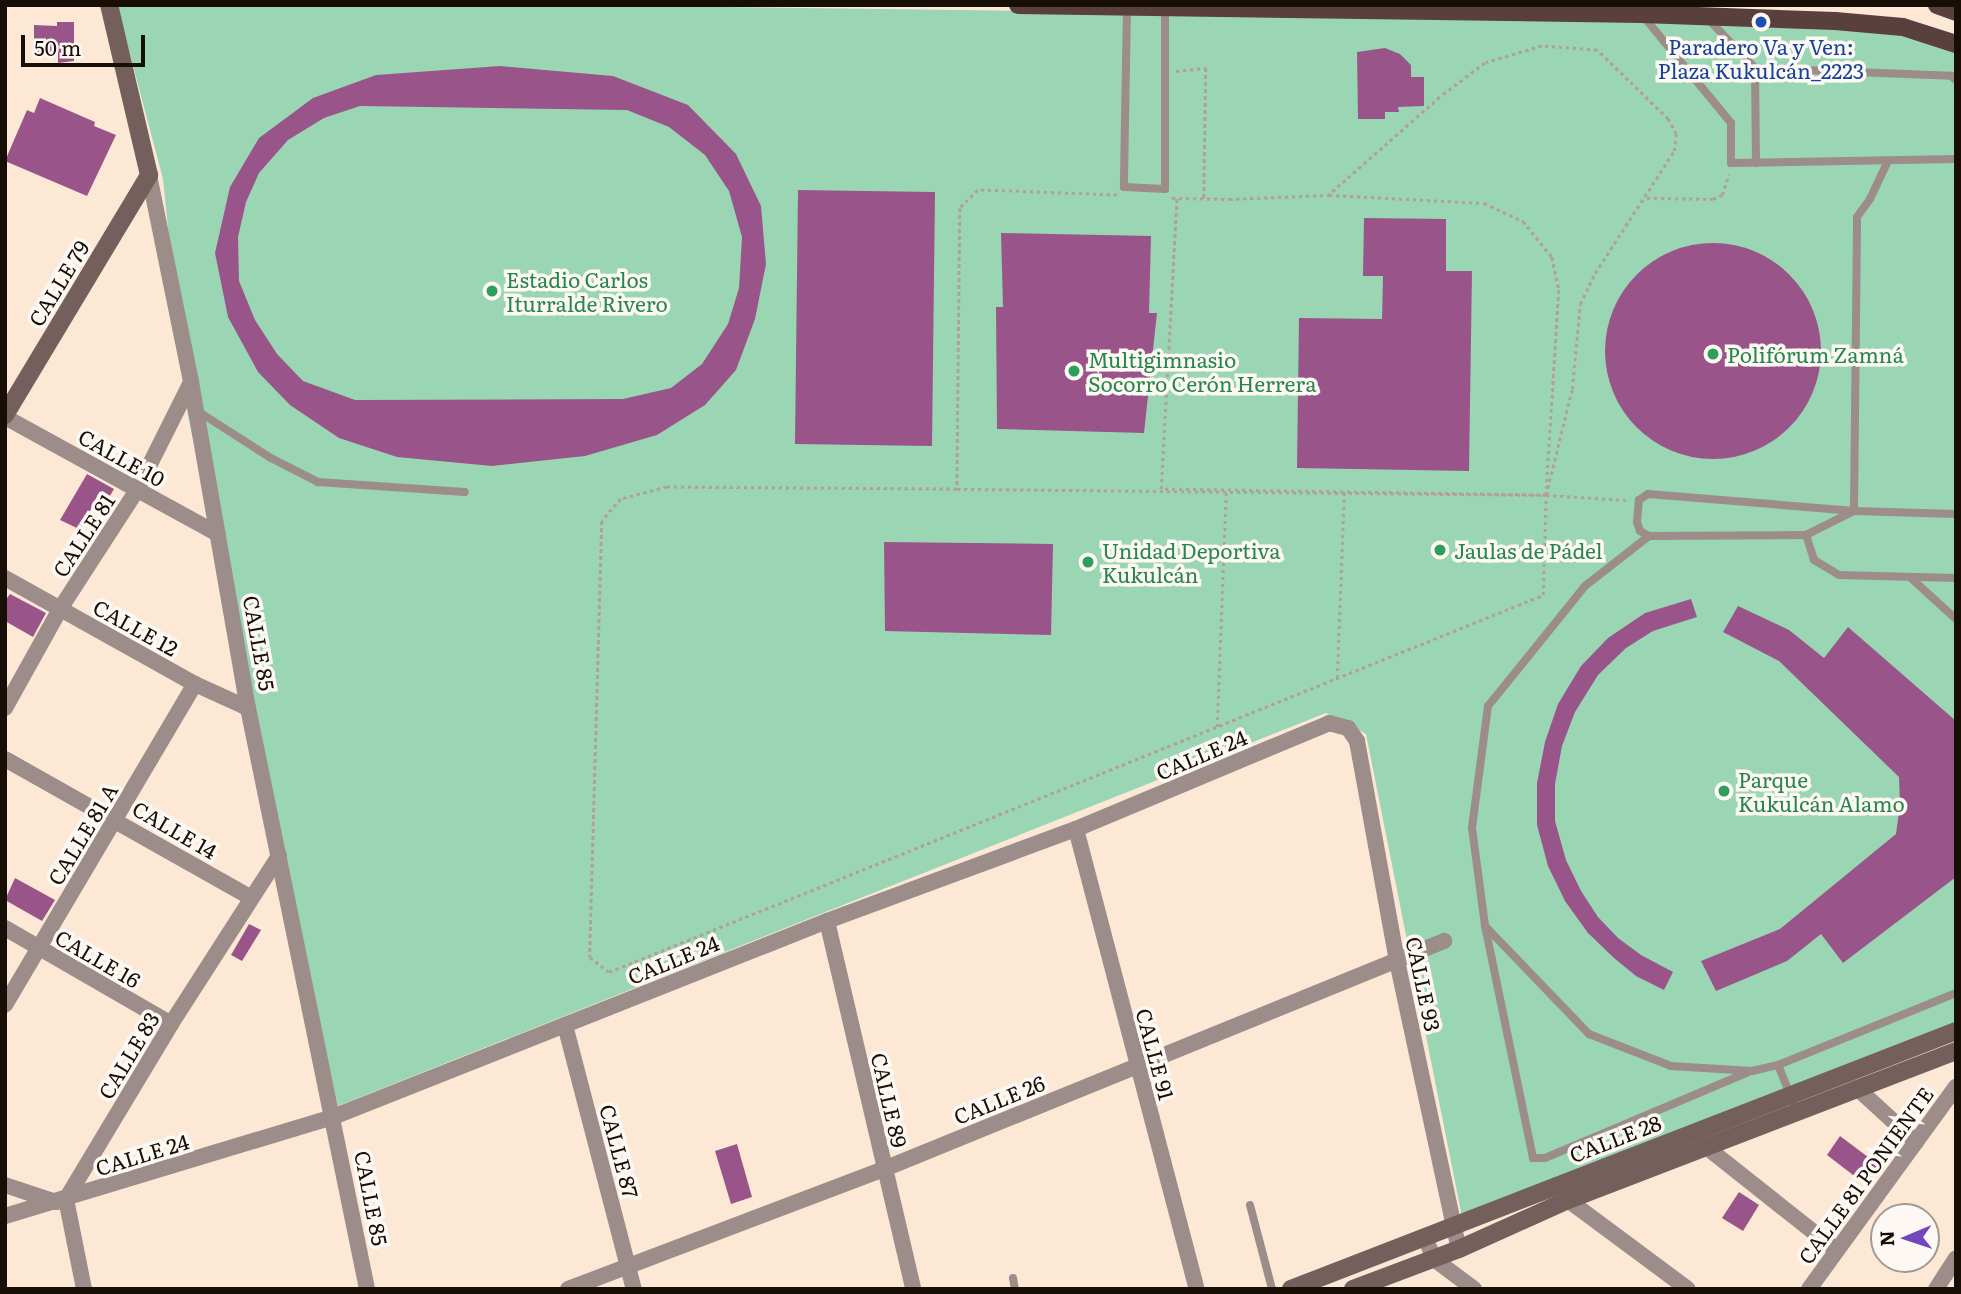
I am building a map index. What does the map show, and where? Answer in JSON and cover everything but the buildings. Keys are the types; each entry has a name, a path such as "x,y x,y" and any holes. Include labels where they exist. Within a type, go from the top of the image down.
{"main road":[{"path":"1018,5 1642,14 1835,21 1903,27 1956,44"}],"street":[{"name":"CALLE 85","path":"108,5 149,175 191,382 248,708 367,1289"},
{"name":"CALLE 79","path":"5,416 149,175"},
{"name":"CALLE 81","path":"5,708 61,609 137,490 191,382"},
{"name":"CALLE 10","path":"5,416 218,534"},
{"name":"CALLE 12","path":"5,578 195,684 248,708"},
{"name":"CALLE 81 A","path":"5,1005 195,684"},
{"name":"CALLE 24","path":"5,1216 333,1117 827,921 1076,829 1329,723 1348,728"},
{"name":"CALLE 93","path":"1348,728 1356,741 1397,961 1459,1249"},
{"name":"CALLE 14","path":"5,759 116,818 250,897"},
{"name":"CALLE 91","path":"1076,829 1197,1289"},
{"name":"CALLE 83","path":"61,1200 250,897 279,856"},
{"name":"CALLE 89","path":"827,921 913,1289"},
{"name":"CALLE 16","path":"5,928 171,1024"},
{"name":"CALLE 26","path":"568,1289 884,1169 1444,941"},
{"name":"CALLE 87","path":"565,1024 634,1289"},
{"name":"CALLE 28","path":"1353,1289 1459,1249 1568,1200 1705,1146 1794,1102 1956,1031"},
{"name":"CALLE 28","path":"1292,1289 1453,1225 1794,1102 1857,1088 1956,1051"},
{"name":"CALLE 81 PONIENTE","path":"1809,1289 1956,1087"},
{"path":"1857,1088 1916,1142"},
{"path":"1705,1146 1836,1250"},
{"path":"5,1185 61,1200 84,1289"},
{"path":"1568,1200 1688,1289"},
{"path":"1426,1237 1434,1259 1474,1289"},
{"path":"1936,1289 1956,1258"}],"lane":[{"path":"1127,6 1124,187 1165,189 1165,7"},
{"path":"1642,14 1731,123 1731,163 1956,159"},
{"path":"1706,16 1755,68 1756,163"},
{"path":"1755,68 1951,76 1956,80"},
{"path":"1854,511 1857,217 1888,160"},
{"path":"196,410 271,458 318,482 465,492"},
{"path":"1854,511 1806,536 1649,536 1640,531 1637,522 1639,500 1648,494 1854,511 1956,514"},
{"path":"1649,536 1585,586 1488,706 1472,828 1485,926 1533,1158 1545,1158 1752,1071 1778,1065 1956,993"},
{"path":"1806,536 1814,559 1839,575 1912,579 1956,578"},
{"path":"1912,579 1956,618"},
{"path":"1485,926 1589,1034 1671,1066 1752,1071"},
{"path":"1778,1065 1794,1102"},
{"path":"1250,1205 1272,1289"},
{"path":"1013,1278 1015,1289"}],"path":[{"path":"1329,195 1440,97 1485,63 1542,46 1597,50 1668,119 1676,134 1674,151 1647,198 1595,273 1580,304 1572,389 1546,495"},
{"path":"1165,72 1206,68 1204,199"},
{"path":"1647,198 1713,199 1722,195 1731,163"},
{"path":"957,489 960,208 978,190 1124,196"},
{"path":"1163,197 1204,199 1329,195 1484,203 1523,221 1552,257 1559,290 1546,495 1543,595 609,972 590,957 602,521 621,499 667,487 1546,495"},
{"path":"1177,198 1161,489 1546,495 1639,500"},
{"path":"1217,727 1226,492"},
{"path":"1337,678 1344,493"}],"green space":[{"name":"Unidad Deportiva Kukulcán","path":"117,5 554,5 1835,21 1956,44 1956,1031 1463,1222 1366,734 1326,713 338,1106 187,411 163,179"}],"place":[{"name":"Paradero Va y Ven: Plaza Kukulcán_2223","path":"1761,22"},
{"name":"Estadio Carlos Iturralde Rivero","path":"492,291"},
{"name":"Polifórum Zamná","path":"1713,354"},
{"name":"Multigimnasio Socorro Cerón Herrera","path":"1074,371"},
{"name":"Jaulas de Pádel","path":"1440,550"},
{"name":"Unidad Deportiva Kukulcán","path":"1088,562"},
{"name":"Parque Kukulcán Alamo","path":"1724,791"}]}
